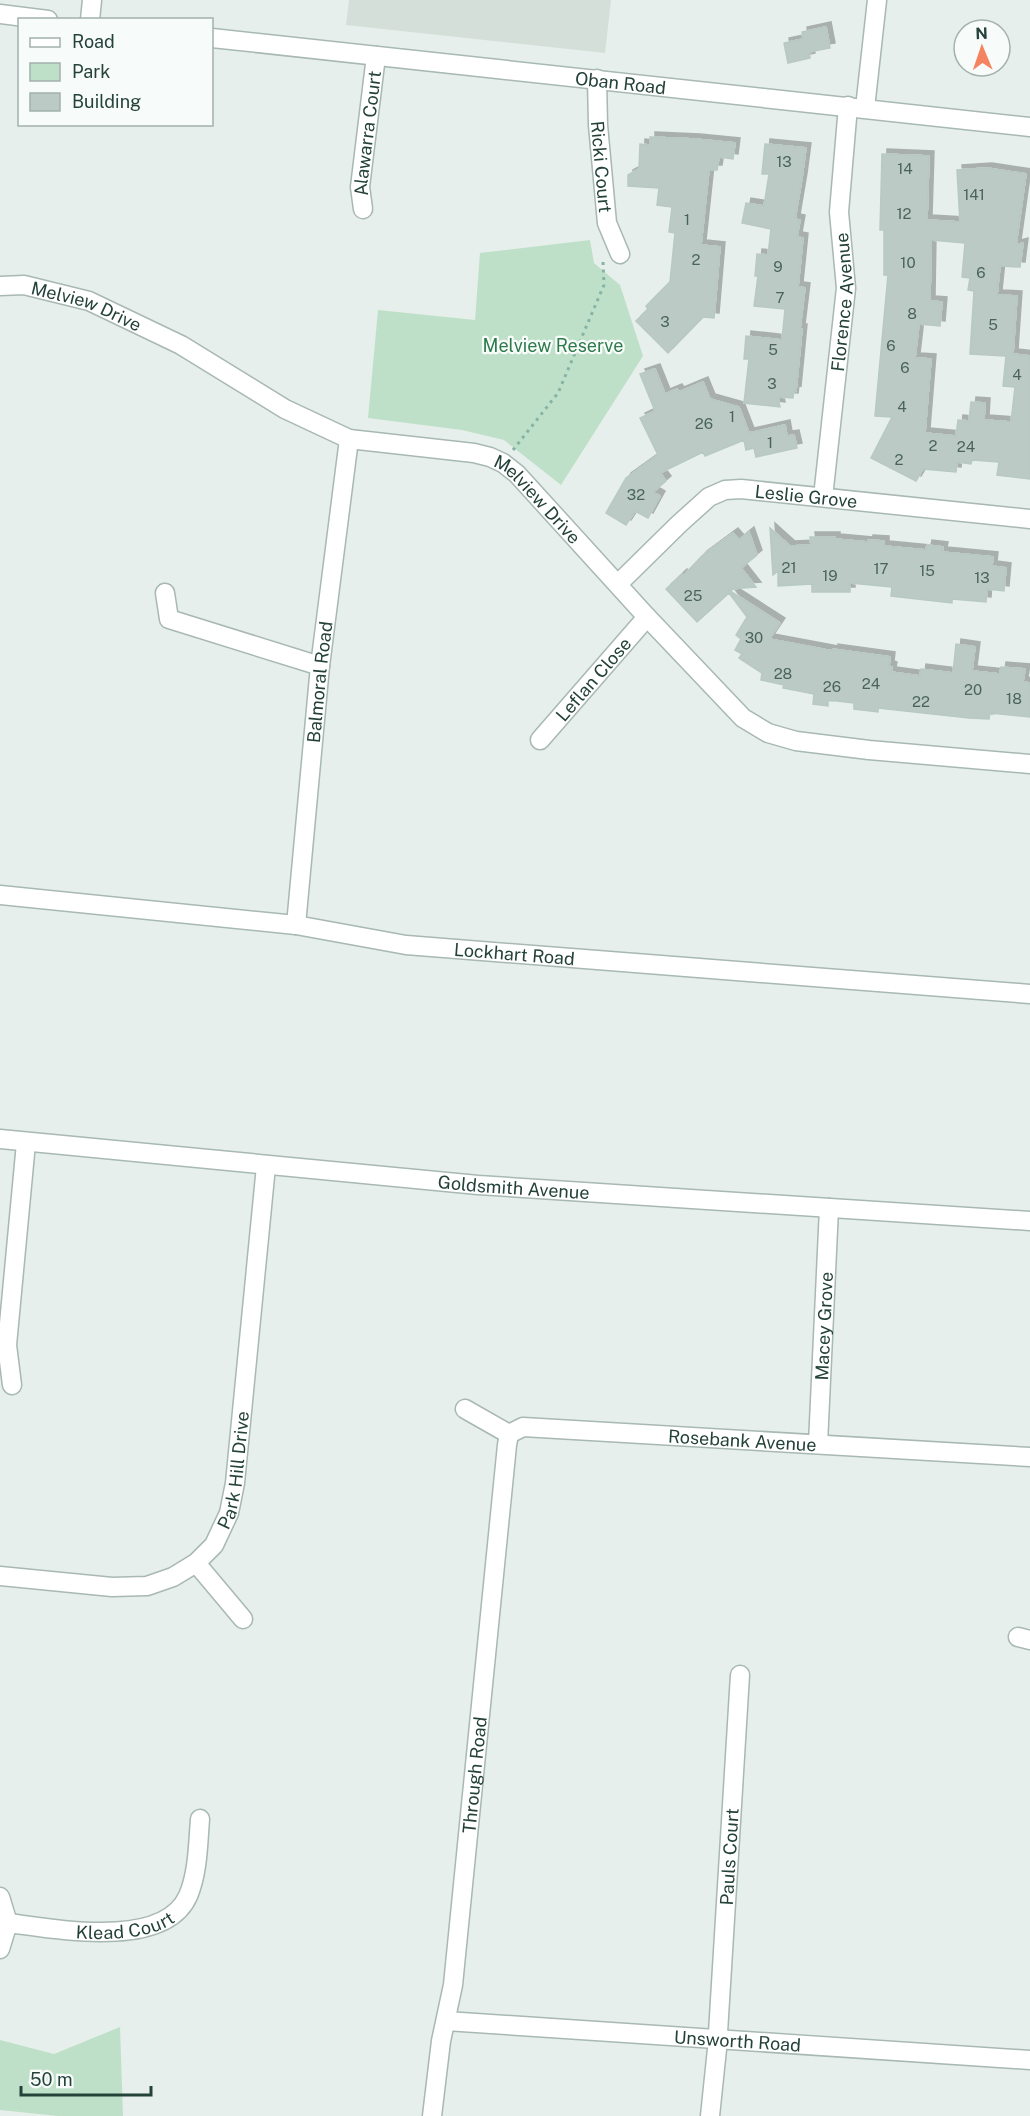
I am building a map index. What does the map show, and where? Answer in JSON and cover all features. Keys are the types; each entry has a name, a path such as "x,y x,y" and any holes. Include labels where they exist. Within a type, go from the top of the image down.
{"street":[{"path":"90,18 92,0"},
{"name":"Florence Avenue","path":"823,497 846,288 839,212 877,0"},
{"path":"0,14 32,18"},
{"name":"Oban Road","path":"213,38 1030,127"},
{"name":"Alawarra Court","path":"363,209 360,187 376,56"},
{"name":"Ricki Court","path":"597,79 598,125 608,223 620,254"},
{"name":"Melview Drive","path":"0,286 24,285 89,301 181,345 285,409 349,439 474,453 503,463 532,490 743,718 768,733 796,741 848,748 1030,764"},
{"name":"Balmoral Road","path":"296,925 320,666 349,439"},
{"name":"Leslie Grove","path":"618,584 709,497 725,490 741,489 1030,519"},
{"path":"165,593 169,619 320,666"},
{"name":"Leflan Close","path":"540,740 647,616"},
{"name":"Lockhart Road","path":"0,896 296,925 406,945 1030,994"},
{"name":"Goldsmith Avenue","path":"0,1139 478,1185 1030,1221"},
{"path":"12,1385 7,1345 26,1143"},
{"name":"Park Hill Drive","path":"0,1576 112,1587 147,1586 173,1577 196,1563 214,1545 229,1513 235,1483 266,1166"},
{"name":"Macey Grove","path":"818,1444 829,1208"},
{"path":"465,1409 510,1434"},
{"name":"Rosebank Avenue","path":"510,1434 523,1427 1030,1457"},
{"name":"Through Road","path":"432,2116 441,2041 453,1985 507,1445 510,1434"},
{"path":"196,1563 243,1619"},
{"name":"Pauls Court","path":"710,2116 740,1675"},
{"name":"Klead Court","path":"8,1923 83,1932 134,1931 174,1915 188,1896 195,1868 200,1819"},
{"path":"0,1897 8,1923 0,1949"},
{"name":"Unsworth Road","path":"446,2021 1030,2060"}],"path":[{"path":"503,463 558,393 604,285 603,260 620,254"}],"shaded area":[{"path":"349,0 611,0 605,53 346,25"}],"green space":[{"name":"Melview Reserve","path":"590,240 594,263 620,285 643,356 561,485 504,440 462,430 368,418 378,310 475,320 480,253"},
{"path":"120,2027 123,2116 58,2116 0,2110 0,2040 54,2054"}],"building":[{"path":"826,27 830,48 809,52 810,58 788,63 784,43 803,39 802,32"},
{"path":"650,137 735,143 733,159 719,157 717,170 709,170 701,245 720,247 714,318 703,317 668,353 636,321 648,309 646,306 670,282 675,233 669,232 672,207 657,205 659,188 628,186 628,175 639,169 640,144 650,145"},
{"path":"765,144 806,148 795,219 800,220 797,237 803,238 798,287 805,288 796,391 794,390 793,398 778,397 780,407 744,403 749,359 744,359 746,336 782,340 785,309 754,306 758,276 755,276 757,254 768,255 771,229 742,223 746,203 764,206 769,174 762,174"},
{"path":"882,154 929,156 927,220 960,222 957,170 987,168 1026,174 1016,245 1023,243 1020,267 1000,266 997,295 1017,296 1013,354 1030,356 1030,479 997,475 999,462 972,460 971,464 957,462 956,472 923,469 916,481 871,458 892,417 875,416 888,275 884,275 884,230 880,230","holes":["931,240 965,243 962,277 970,278 968,290 974,291 970,354 1006,356 1003,386 1015,387 1011,422 984,420 985,403 971,402 969,421 958,420 956,436 925,433 931,359 915,358 919,324 940,326 942,302 930,301"]},
{"path":"655,369 665,394 677,389 679,392 703,382 710,399 739,407 749,433 785,425 787,436 794,435 797,448 756,457 754,448 746,450 744,440 705,456 703,452 660,473 666,481 653,492 660,496 648,518 635,511 626,525 606,513 626,478 658,455 640,418 655,411 640,374"},
{"path":"770,528 790,546 811,545 810,537 835,537 835,539 868,542 868,540 884,541 884,546 926,550 927,545 943,547 942,552 993,557 992,566 1006,568 1004,591 987,589 986,602 952,599 952,603 891,596 892,587 850,583 850,592 812,592 812,584 778,586 778,571 773,575"},
{"path":"749,532 757,555 741,568 756,587 727,589 780,623 769,639 833,651 833,649 890,657 891,672 920,676 921,669 953,673 956,644 975,647 972,671 1000,674 1001,667 1025,669 1023,682 1030,683 1030,717 990,713 989,719 969,718 878,708 878,712 854,709 854,703 828,700 828,706 813,704 814,694 783,688 784,685 761,680 762,673 739,658 742,654 735,650 741,639 736,635 747,617 729,593 697,622 666,589 682,574 683,576 702,556 733,533 739,540"}]}
